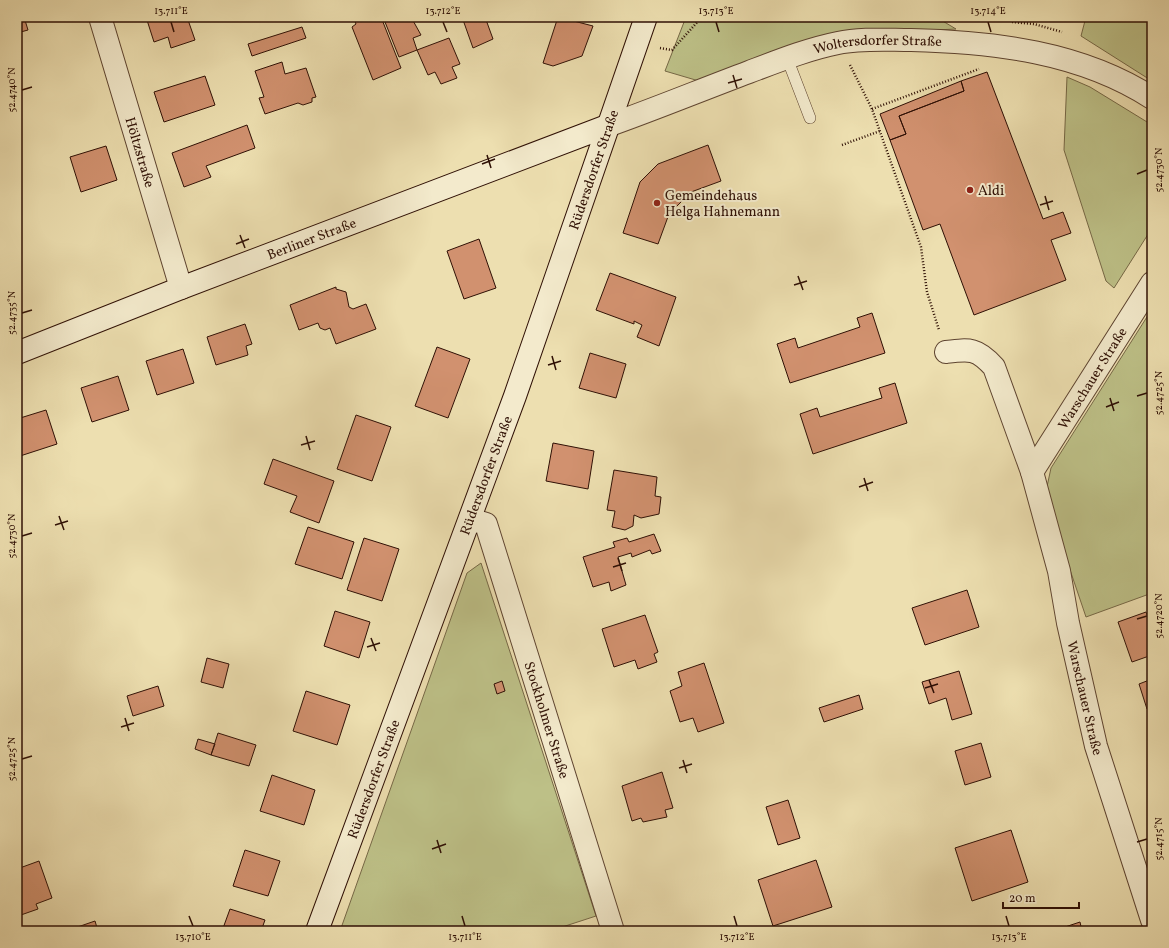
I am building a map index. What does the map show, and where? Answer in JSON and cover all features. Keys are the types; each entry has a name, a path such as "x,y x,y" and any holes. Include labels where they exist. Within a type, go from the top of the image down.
{"street":[{"name":"Höltzstraße","path":"100,17 181,288"},
{"name":"Rüdersdorfer Straße","path":"317,931 515,396 607,126 646,17"},
{"name":"Woltersdorfer Straße","path":"607,126 787,58 839,43 888,40 931,41 1011,47 1067,59 1131,84 1152,98"},
{"name":"Berliner Straße","path":"17,352 607,126"},
{"name":"Warschauer Straße","path":"1032,472 1152,283"},
{"name":"Warschauer Straße","path":"946,352 969,349 985,357 994,367 1032,472 1059,571 1068,623 1096,746 1152,920"},
{"name":"Stockholmer Straße","path":"470,519 486,524 614,931"}],"lane":[{"path":"787,58 810,118"}],"path":[{"path":"660,48 672,50 702,17"},
{"path":"839,43 872,109 921,247 927,292 946,352"},
{"path":"872,109 981,68"},
{"path":"842,145 880,131"}],"green space":[{"path":"686,17 936,17 956,29 851,34 699,81 665,71"},
{"path":"1086,17 1152,17 1152,81 1081,36"},
{"path":"1067,77 1090,87 1152,125 1152,228 1114,288 1106,281 1064,150"},
{"path":"1152,309 1152,593 1086,617 1045,496 1051,468"},
{"path":"481,563 596,916 550,931 340,931 467,573"}],"building":[{"path":"17,17 24,17 28,30 17,33"},
{"path":"146,17 187,17 195,40 171,48 168,37 154,42"},
{"path":"353,17 381,17 401,68 373,80 352,27 356,24"},
{"path":"383,17 411,17 421,35 413,38 417,50 399,57"},
{"path":"462,17 485,17 493,39 473,48"},
{"path":"558,17 593,26 582,56 553,66 543,63"},
{"path":"302,27 306,38 252,56 248,44"},
{"path":"449,38 460,64 452,67 457,78 441,84 435,72 428,75 417,50"},
{"path":"282,62 285,74 306,68 316,97 312,98 312,102 303,105 298,103 265,114 259,98 264,97 255,71"},
{"name":"Aldi","path":"987,72 1043,219 1063,212 1071,233 1051,240 1066,280 974,315 940,224 923,230 890,140 906,134 899,116 964,91 961,81"},
{"path":"205,76 215,105 164,122 154,92"},
{"path":"961,81 964,91 899,116 906,134 890,140 880,114"},
{"path":"247,125 255,148 206,166 211,177 184,187 172,153"},
{"name":"Gemeindehaus Helga Hahnemann","path":"708,145 721,181 691,192 669,214 658,244 623,233 640,182 658,164"},
{"path":"106,146 117,180 81,192 70,157"},
{"path":"17,230 20,239 17,241"},
{"path":"479,239 496,288 464,299 447,251"},
{"path":"610,273 676,297 659,346 637,337 642,325 634,321 634,324 596,310"},
{"path":"336,287 336,289 346,292 349,307 353,309 366,304 376,329 336,344 330,328 325,330 320,328 318,323 299,330 290,305"},
{"path":"872,313 885,353 790,383 777,344 795,338 798,348 860,327 857,318"},
{"path":"245,324 252,344 246,346 248,355 216,365 207,337"},
{"path":"437,347 470,359 448,418 415,406"},
{"path":"183,349 194,383 157,395 146,361"},
{"path":"590,353 626,364 616,398 579,388"},
{"path":"118,376 129,410 92,422 81,388"},
{"path":"895,383 907,423 813,454 800,414 817,408 820,417 882,398 879,388"},
{"path":"46,410 57,444 17,457 17,419"},
{"path":"356,415 391,427 372,481 337,469"},
{"path":"553,443 594,451 588,489 546,481"},
{"path":"273,459 334,481 319,523 290,512 297,496 264,484"},
{"path":"614,470 657,477 655,496 661,497 659,514 641,518 634,515 633,526 625,530 612,527 615,511 607,510"},
{"path":"308,527 354,542 342,579 295,564"},
{"path":"654,534 661,551 652,554 650,550 632,557 631,553 618,557 626,585 611,591 609,582 593,587 583,557 615,547 613,542 627,538 629,542"},
{"path":"364,538 399,549 382,601 347,590"},
{"path":"967,590 979,627 925,645 912,608"},
{"path":"335,611 370,622 359,658 324,646"},
{"path":"1146,612 1152,629 1152,655 1132,662 1118,622"},
{"path":"645,615 658,652 654,654 657,662 638,669 635,660 614,667 602,629"},
{"path":"207,658 229,664 223,688 201,682"},
{"path":"704,663 724,723 698,732 693,718 680,722 670,691 682,686 678,672"},
{"path":"959,671 972,714 952,720 946,698 929,704 922,682"},
{"path":"1152,679 1152,708 1147,709 1139,684"},
{"path":"502,681 505,691 497,694 494,684"},
{"path":"158,686 164,706 133,716 127,696"},
{"path":"306,691 350,705 337,745 293,731"},
{"path":"859,695 863,709 824,722 819,708"},
{"path":"218,733 256,745 249,766 211,755"},
{"path":"198,739 215,744 211,755 195,749"},
{"path":"981,743 991,777 965,785 955,751"},
{"path":"662,772 673,808 665,810 667,817 643,822 641,818 632,821 622,786"},
{"path":"272,775 315,790 304,825 260,811"},
{"path":"788,800 800,838 778,845 766,807"},
{"path":"1011,830 1028,882 972,901 955,848"},
{"path":"245,850 280,861 268,896 233,886"},
{"path":"816,860 832,907 773,926 758,880"},
{"path":"39,861 52,898 36,904 38,909 18,916 17,869"},
{"path":"230,909 265,920 261,931 222,931"},
{"path":"95,921 98,931 66,931"},
{"path":"1080,922 1082,931 1053,931"}],"place":[{"name":"Aldi","path":"970,190"},
{"name":"Gemeindehaus Helga Hahnemann","path":"657,203"}]}
